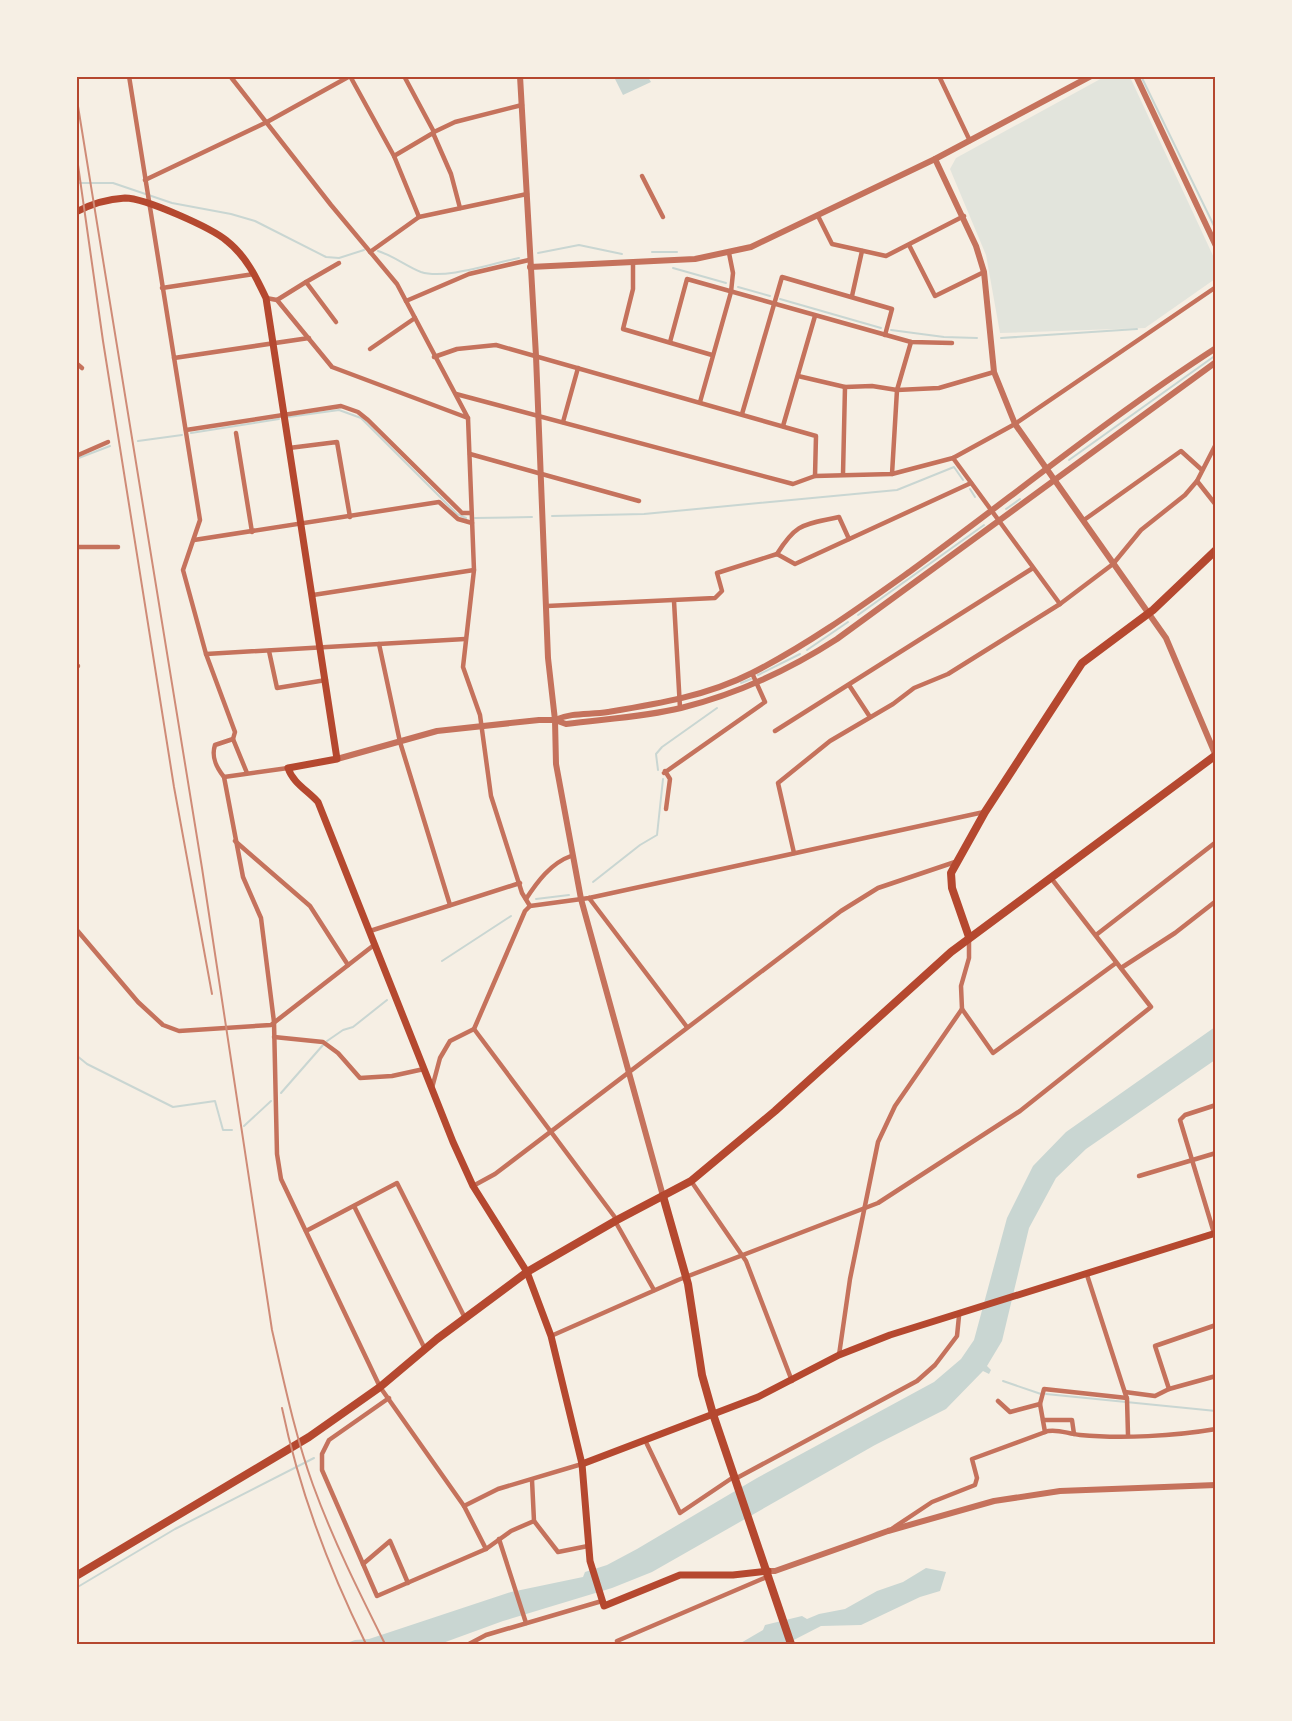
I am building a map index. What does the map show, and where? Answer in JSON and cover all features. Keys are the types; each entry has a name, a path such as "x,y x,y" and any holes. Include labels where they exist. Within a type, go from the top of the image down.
{"main road":[{"path":"76,212 111,200 128,198 185,218 226,240 243,256 266,298 337,759 288,768 292,779 305,788 318,802 472,1186 527,1272 551,1336 582,1464 590,1561 604,1606 680,1575 769,1577"},
{"path":"969,937 952,888 951,873 955,862 985,812 1082,663 1148,614 1215,550"},
{"path":"76,1576 309,1437 380,1388 425,1349 527,1272 616,1220 691,1181 768,1117 969,937 1215,755"},
{"path":"663,1196 687,1278 702,1375 713,1414 791,1644"},
{"path":"582,1464 792,1381 839,1355 890,1335 959,1316 1029,1291 1087,1275 1215,1233"}],"street":[{"path":"145,180 267,122 351,78 360,76"},
{"path":"404,76 434,132 451,174 459,208"},
{"path":"520,76 536,356 548,658 555,720 556,764 571,856 581,900 630,1070 663,1196"},
{"path":"939,76 970,141"},
{"path":"406,301 475,272 529,263 633,263 695,259 729,254 818,216 935,159 1091,76"},
{"path":"1136,76 1215,246"},
{"path":"130,77 200,520 183,570 206,654 235,732 233,739 247,773"},
{"path":"234,78 397,284 468,418 474,570 463,667 481,726 491,796 530,906"},
{"path":"351,78 394,156 419,216"},
{"path":"394,156 455,122 522,105"},
{"path":"935,159 964,216 984,272 994,372 1015,424 1166,638 1181,669 1215,755"},
{"path":"642,176 663,217"},
{"path":"370,252 419,216 527,194"},
{"path":"818,216 832,244 886,256 964,216"},
{"path":"909,245 934,296 984,272"},
{"path":"852,296 862,251"},
{"path":"700,402 731,292 733,273 729,254"},
{"path":"277,300 339,263"},
{"path":"633,263 633,289 623,329 712,355"},
{"path":"162,288 254,274"},
{"path":"742,414 782,277 892,309 885,335"},
{"path":"670,342 687,279 911,342 952,343"},
{"path":"306,282 336,322"},
{"path":"456,394 793,484 815,476 892,474 953,458 1015,424 1215,287"},
{"path":"266,298 277,300 332,367 468,418"},
{"path":"783,426 816,316"},
{"path":"370,349 415,318"},
{"path":"174,358 309,338"},
{"path":"892,474 897,390 911,342"},
{"path":"434,357 457,349 496,345 816,436 815,476"},
{"path":"337,759 437,731 555,720 566,715 601,713 679,699 752,673 796,650 834,625 992,512 1142,397 1215,348"},
{"path":"555,720 566,724 680,708 757,683 801,663 1215,362"},
{"path":"76,363 82,368"},
{"path":"563,422 578,368"},
{"path":"798,376 845,387 872,386 897,390 939,388 994,372"},
{"path":"843,474 845,387"},
{"path":"186,430 341,406 358,412 462,513 471,513"},
{"path":"236,433 252,532"},
{"path":"76,456 108,442"},
{"path":"289,448 337,442 350,517"},
{"path":"794,853 778,783 830,741 893,704 914,688 948,674 1060,604 1113,564 1141,530 1185,495 1197,481 1215,444"},
{"path":"1084,520 1181,451 1202,470"},
{"path":"470,454 639,501"},
{"path":"953,458 1060,604"},
{"path":"1197,481 1215,504"},
{"path":"777,554 795,564 971,483"},
{"path":"194,540 439,502 458,519 472,523"},
{"path":"547,606 715,598 722,591 717,573 777,554 791,532 800,526 839,517 849,539"},
{"path":"76,547 118,547"},
{"path":"775,731 1033,568"},
{"path":"313,595 474,570"},
{"path":"674,601 680,708"},
{"path":"206,654 465,639"},
{"path":"379,644 400,742 450,905"},
{"path":"269,651 277,688 326,680"},
{"path":"666,808 670,779 664,772 765,702 752,673"},
{"path":"849,685 870,717"},
{"path":"233,739 214,745 212,754 224,777 243,877 261,918 274,1022 278,1167 281,1179 380,1388 464,1506 486,1549"},
{"path":"224,777 288,768"},
{"path":"432,1088 445,1049 450,1041 474,1029 525,910 530,906 581,900 985,812"},
{"path":"235,840 310,906 348,965"},
{"path":"1096,935 1215,842"},
{"path":"526,899 537,881 564,858 571,856"},
{"path":"472,1186 495,1174 841,911 878,888 955,862"},
{"path":"551,1336 654,1290 878,1203 1012,1117 1151,1007 1051,878"},
{"path":"370,931 520,883"},
{"path":"589,898 687,1027"},
{"path":"1121,968 1175,933 1215,901"},
{"path":"76,929 138,1002 162,1025 179,1031 271,1025 374,945"},
{"path":"969,937 969,958 961,986 962,1009 993,1053 1116,963"},
{"path":"839,1355 841,1331 878,1142 895,1106 962,1009"},
{"path":"474,1029 616,1220 654,1290"},
{"path":"274,1036 323,1042 338,1053 360,1078 392,1076 424,1069"},
{"path":"1215,1105 1185,1115 1180,1120 1215,1233"},
{"path":"1139,1176 1215,1153"},
{"path":"691,1181 743,1255 792,1381"},
{"path":"306,1230 397,1183 465,1318"},
{"path":"354,1206 425,1349"},
{"path":"1087,1275 1126,1396 1128,1435"},
{"path":"645,1440 680,1513 735,1479 917,1381 935,1365 957,1336 959,1316"},
{"path":"1169,1389 1155,1346 1215,1325"},
{"path":"1045,1432 1041,1404 1044,1389 1126,1396 1155,1396 1169,1389 1215,1376"},
{"path":"389,1398 330,1440 322,1454 322,1470 377,1596 486,1549 498,1539 534,1521"},
{"path":"998,1401 1010,1412 1041,1404"},
{"path":"1043,1420 1072,1420 1074,1434"},
{"path":"888,1531 932,1502 975,1485 977,1478 972,1459 1045,1432 1056,1429 1074,1434 1188,1434 1215,1429"},
{"path":"464,1506 498,1489 582,1464"},
{"path":"532,1480 534,1521 558,1552 588,1546"},
{"path":"617,1641 769,1577 775,1571 888,1531 994,1501 1049,1492 1215,1485"},
{"path":"498,1539 525,1621"},
{"path":"363,1564 390,1541 408,1584"},
{"path":"469,1644 486,1635 525,1621 602,1601"}],"shaded area":[{"path":"614,77 648,77 651,82 623,95"},
{"path":"1104,77 1130,77 1215,260 1215,279 1145,328 1000,333 986,255 950,169 956,158"},
{"path":"1215,1027 1215,1060 1086,1149 1056,1178 1029,1228 1002,1341 987,1366 991,1370 989,1374 983,1371 946,1409 875,1445 652,1572 612,1588 503,1621 440,1644 344,1644 369,1639 511,1592 583,1577 585,1572 607,1565 637,1549 757,1478 934,1382 961,1359 974,1340 1007,1218 1033,1166 1066,1132"},
{"path":"926,1568 946,1572 940,1591 920,1597 861,1625 821,1626 786,1644 739,1644 763,1630 765,1625 802,1616 807,1619 845,1609 877,1591 903,1582"}],"waterway":[{"path":"1141,76 1216,230"},
{"path":"76,183 113,183 172,203 255,221 326,257 339,258 364,250"},
{"path":"538,253 579,245 622,254"},
{"path":"378,251 421,272 431,274 469,270 519,258"},
{"path":"652,252 677,252"},
{"path":"673,268 726,283"},
{"path":"738,287 770,296"},
{"path":"780,299 881,328"},
{"path":"1001,338 1137,329"},
{"path":"891,330 944,337 977,338"},
{"path":"1069,460 1216,355"},
{"path":"288,417 339,410 361,418 457,514 466,518"},
{"path":"191,433 279,419"},
{"path":"138,441 182,435"},
{"path":"76,459 110,446"},
{"path":"552,516 644,514 897,490 954,467 963,480"},
{"path":"970,489 975,497"},
{"path":"1006,509 1020,499"},
{"path":"475,518 532,517"},
{"path":"858,615 984,525"},
{"path":"807,650 848,622"},
{"path":"758,675 800,654"},
{"path":"741,683 751,679"},
{"path":"658,770 656,754 662,747 717,708"},
{"path":"593,882 640,845 657,835 663,779"},
{"path":"536,899 569,895"},
{"path":"442,961 511,916"},
{"path":"327,1041 343,1030 353,1027 387,1000"},
{"path":"281,1093 323,1045"},
{"path":"76,1055 87,1064 173,1107 215,1101 223,1130 232,1130"},
{"path":"244,1126 271,1101"},
{"path":"1003,1381 1041,1394"},
{"path":"1046,1394 1216,1411"},
{"path":"76,1588 175,1529 314,1458"}],"railway":[{"path":"76,94 202,868 272,1330 295,1428 313,1485 338,1546 385,1644"},
{"path":"76,151 103,341 174,787 212,994"},
{"path":"282,1408 297,1469 316,1529 366,1644"}]}
